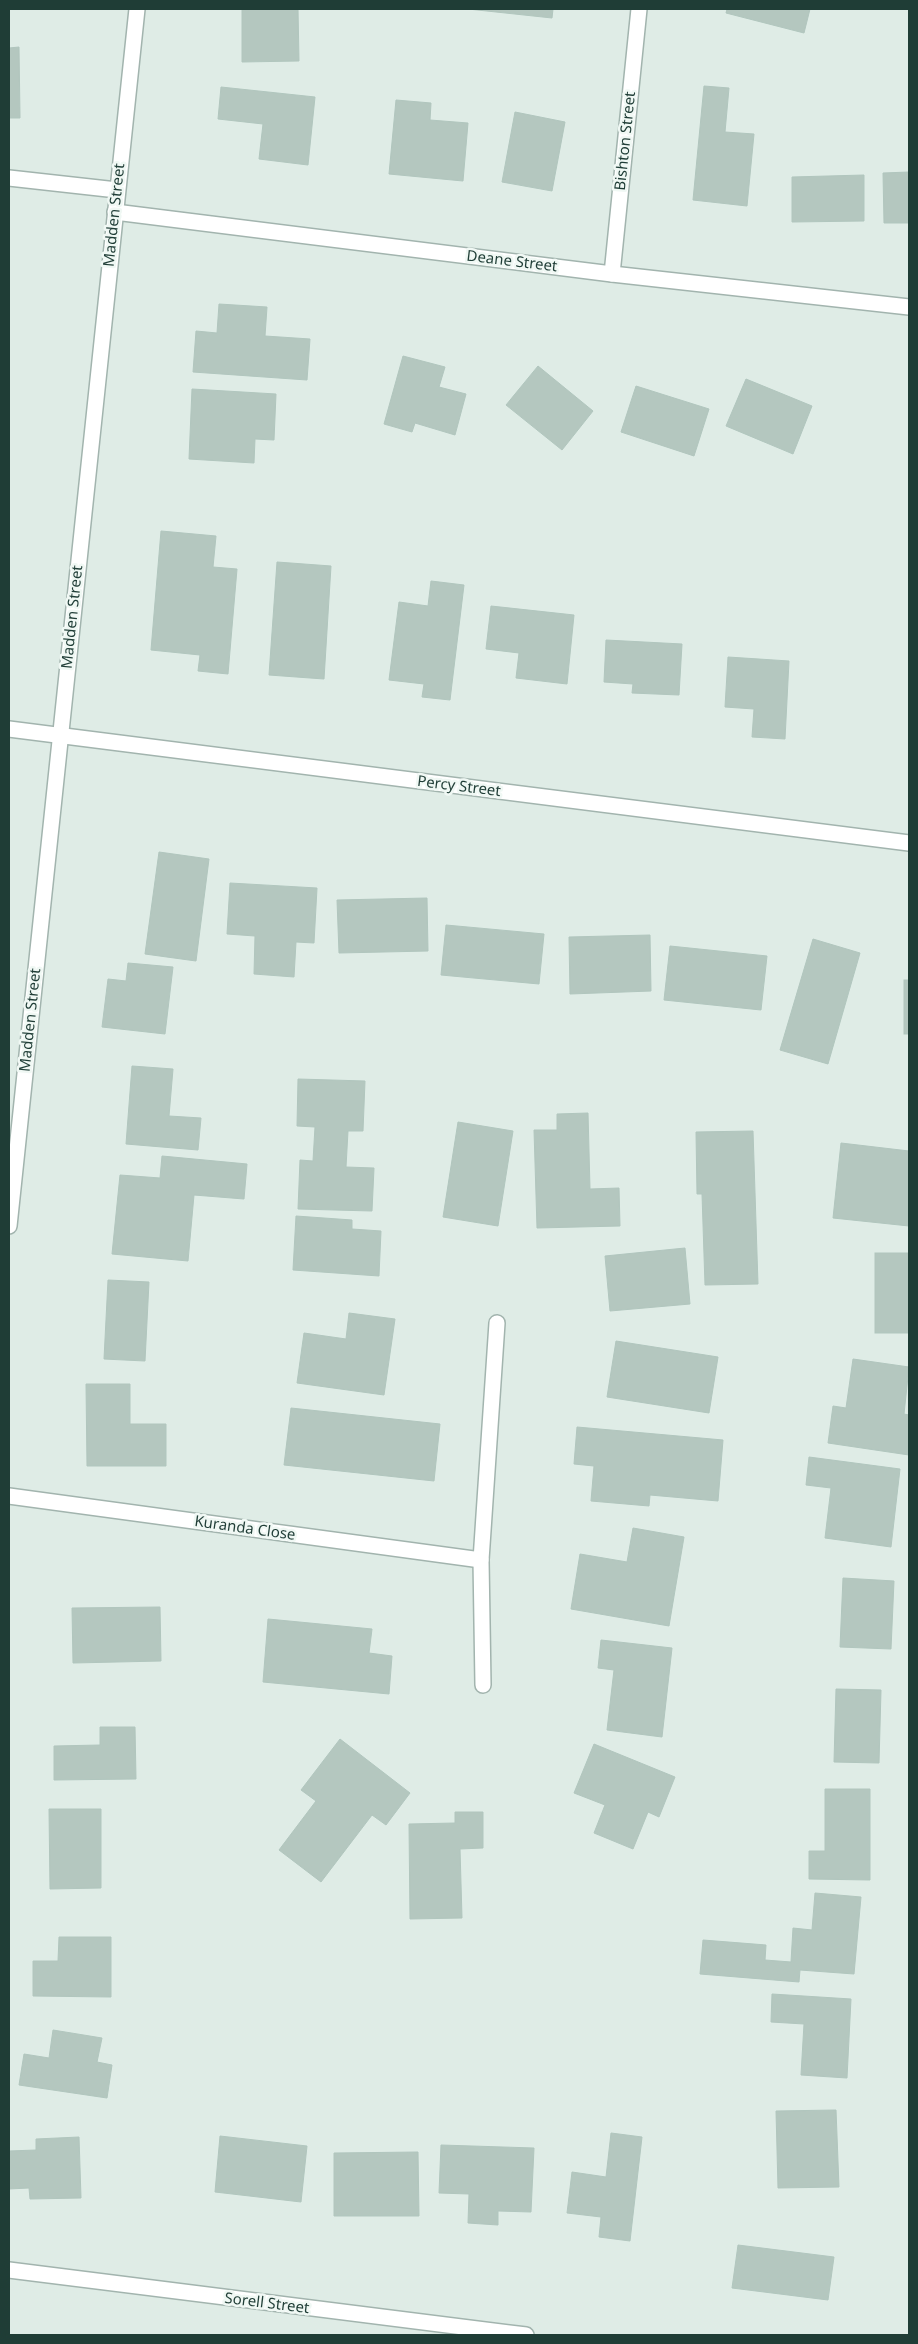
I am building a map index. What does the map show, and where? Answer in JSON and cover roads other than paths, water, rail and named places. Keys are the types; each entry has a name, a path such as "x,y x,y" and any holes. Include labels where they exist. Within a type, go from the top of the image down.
{"street":[{"name":"Madden Street","path":"9,1226 116,190 137,9"},
{"name":"Bishton Street","path":"612,274 639,9"},
{"path":"9,178 116,190"},
{"name":"Deane Street","path":"114,212 612,274 909,307"},
{"name":"Percy Street","path":"9,729 909,843"},
{"path":"483,1685 481,1560 497,1323"},
{"name":"Kuranda Close","path":"9,1496 481,1560"},
{"name":"Sorell Street","path":"9,2270 526,2335"}]}
